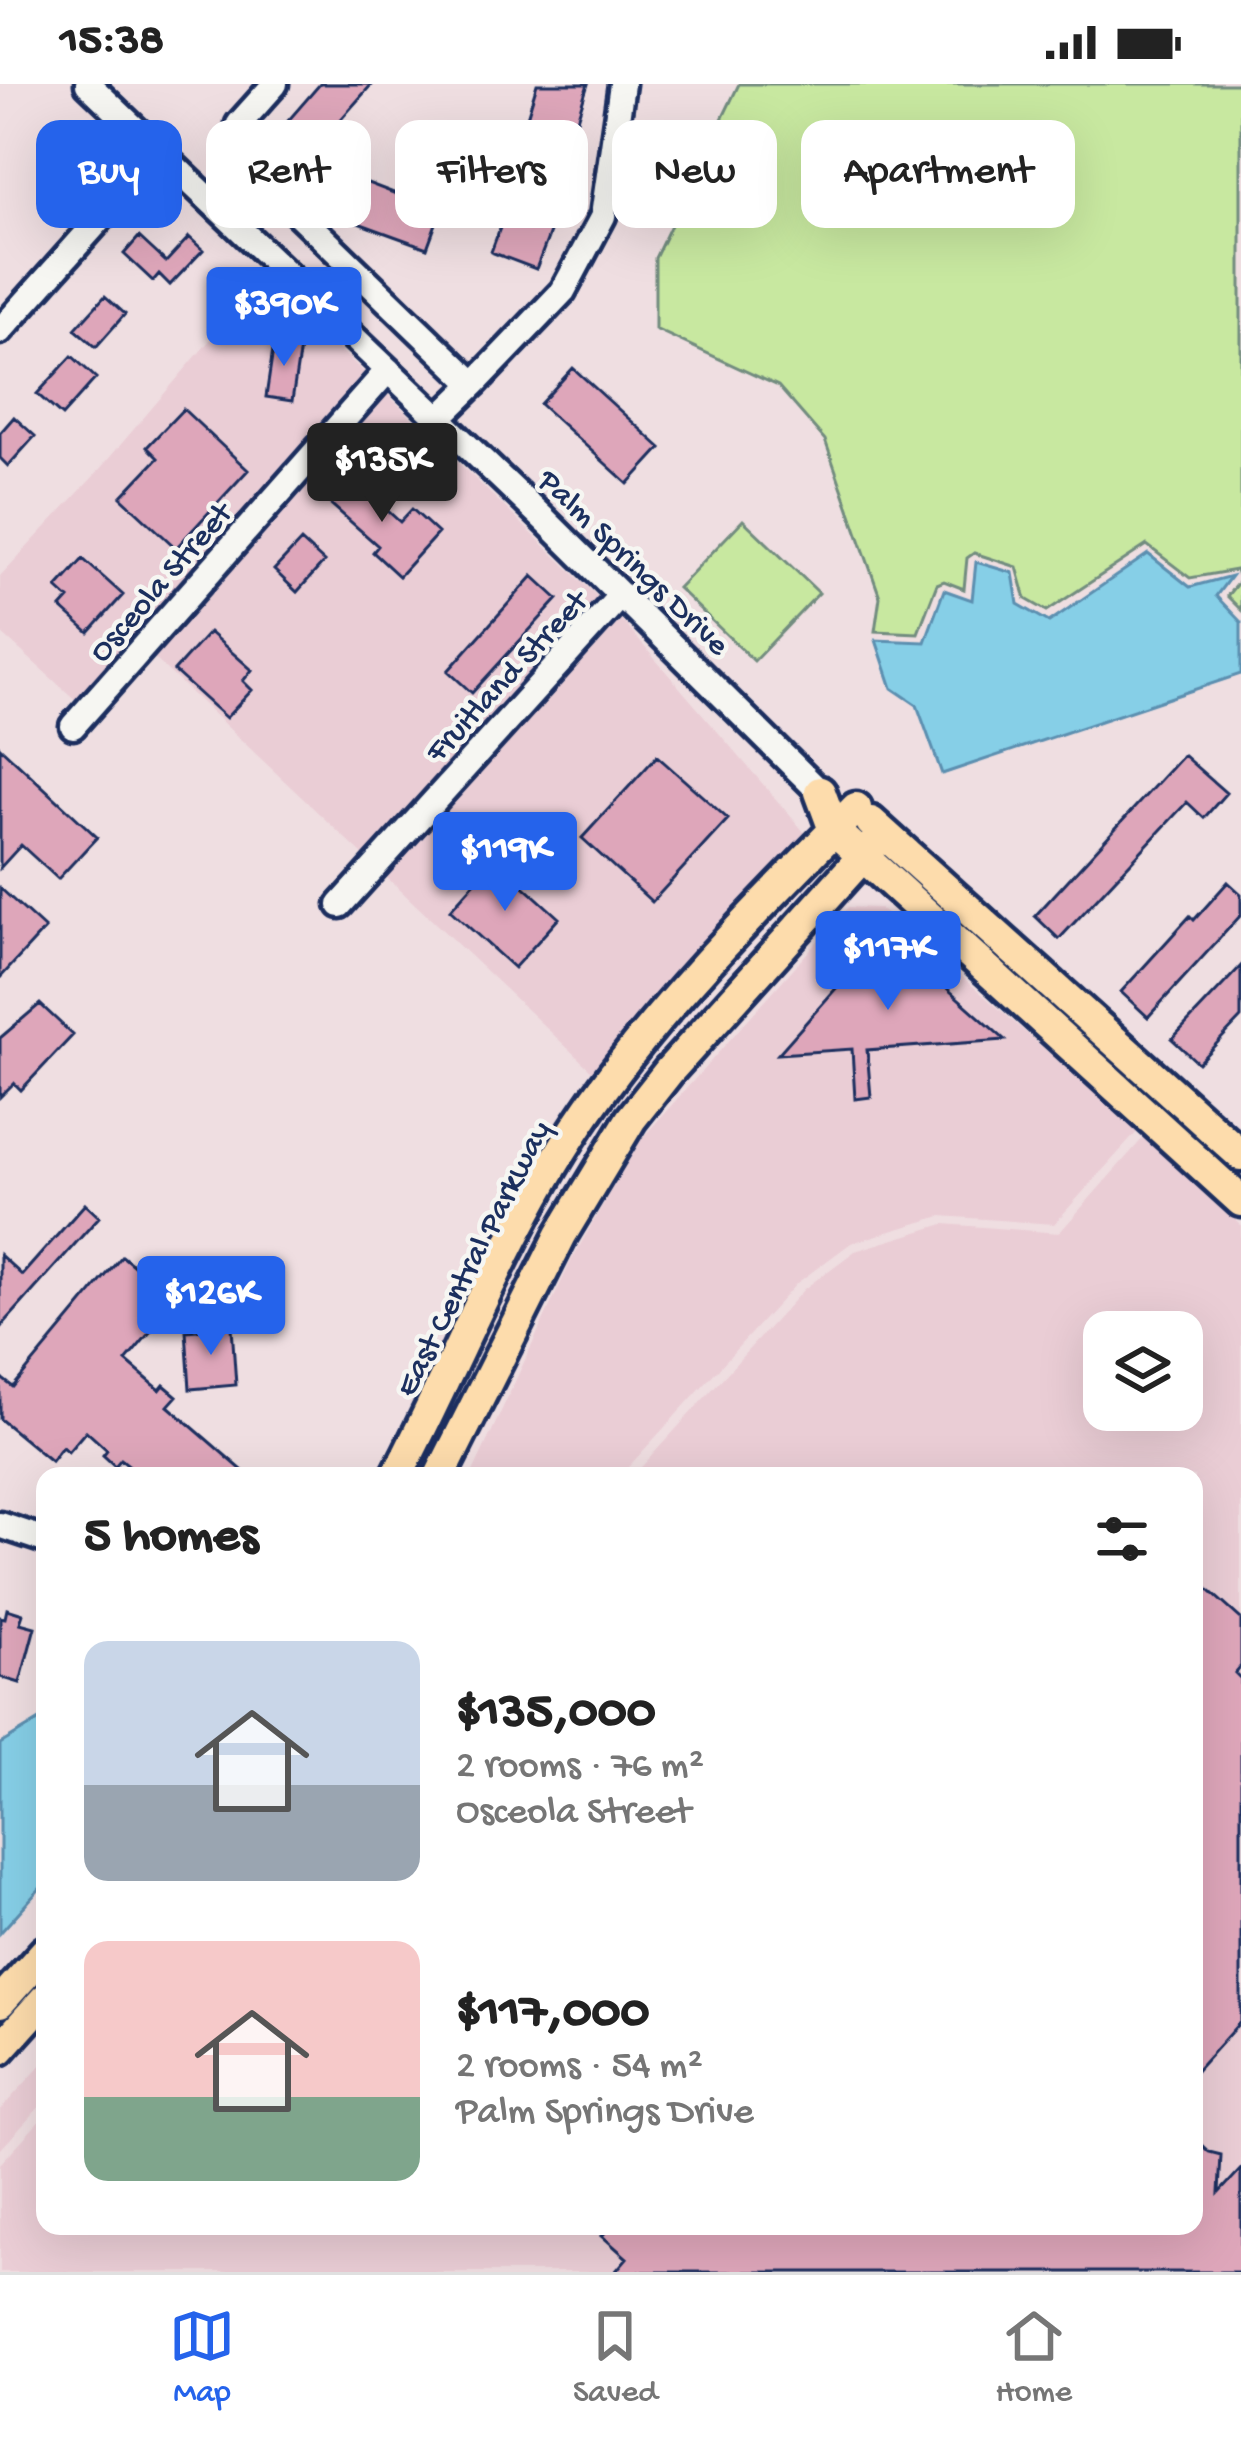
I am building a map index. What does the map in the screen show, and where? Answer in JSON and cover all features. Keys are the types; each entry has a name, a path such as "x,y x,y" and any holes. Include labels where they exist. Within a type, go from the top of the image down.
{"main road":[{"name":"Palm Springs Drive","path":"820,792 856,808 873,845 1241,1201"},
{"name":"Palm Springs Drive","path":"820,792 834,830 873,845 1241,1155"},
{"name":"East Central Parkway","path":"401,1467 533,1202 588,1110 652,1030 856,808"},
{"path":"445,1467 562,1235 631,1119 873,845"},
{"path":"0,2002 36,1962"},
{"path":"0,2049 36,2009"}],"street":[{"name":"Palm Springs Drive","path":"88,84 126,120"},
{"path":"275,84 239,124 246,164 474,384"},
{"path":"439,418 563,291 603,216 622,84"},
{"name":"Palm Springs Drive","path":"182,173 820,792"},
{"path":"0,332 92,228"},
{"name":"Osceola Street","path":"73,726 388,370"},
{"name":"Fruitland Street","path":"340,905 620,596"},
{"path":"0,1525 36,1537"}],"shaded area":[{"path":"263,278 368,376 79,703 0,632 0,576 93,477"},
{"path":"384,391 601,600 376,847 391,861 617,615 806,834 593,1072 151,655"},
{"path":"848,907 879,908 917,937 1138,1131 1054,1224 941,1216 851,1243 797,1283 628,1467 475,1467 571,1261 637,1144"},
{"path":"1145,1136 1241,1225 1241,2272 0,2272 0,2164 36,2125 36,2235 1203,2235 1203,1467 641,1467 804,1289 855,1251 944,1224 1059,1233"},
{"path":"36,2071 36,2111 0,2150 0,2110"}],"green space":[{"path":"739,84 1241,84 1241,610 1227,596 1240,580 1236,570 1190,578 1147,545 1047,611 1026,599 1017,567 974,553 967,558 964,589 944,581 937,584 918,633 875,631 880,597 825,440 778,386 655,329 655,258 669,228 777,228 777,120 722,120"},
{"path":"743,520 819,593 754,661 678,588"}],"water":[{"path":"1148,554 1190,587 1231,576 1216,596 1241,622 1241,674 942,774 917,705 892,688 876,640 925,642 944,590 972,600 976,562 1013,573 1018,604 1049,622"},
{"path":"36,1722 36,1893 0,1933 0,1744"}],"building":[{"path":"320,84 372,84 340,120 289,120"},
{"path":"537,84 588,84 577,120 527,117"},
{"path":"371,184 395,194 395,228 434,228 427,248 371,228"},
{"path":"500,228 552,228 536,269 491,252"},
{"path":"139,237 166,262 189,237 203,250 170,285 159,274 153,281 124,254"},
{"path":"105,296 125,314 96,347 75,329"},
{"path":"275,337 301,341 292,401 266,397"},
{"path":"72,356 96,378 62,416 37,394"},
{"path":"573,368 661,448 628,484 540,404"},
{"path":"183,409 248,470 176,548 121,497 158,458 147,447"},
{"path":"14,417 35,436 8,466 0,458 0,433"},
{"path":"346,473 400,522 412,509 438,533 399,576 373,552 378,546 324,498"},
{"path":"301,541 324,562 297,592 274,570"},
{"path":"83,559 123,595 89,633 61,608 69,599 57,588"},
{"path":"533,576 558,599 472,693 448,671"},
{"path":"209,632 252,670 243,681 252,690 226,718 174,671"},
{"path":"0,747 97,837 58,879 21,845 0,868"},
{"path":"1183,755 1226,793 1204,818 1187,802 1059,939 1035,916"},
{"path":"657,756 728,819 652,902 582,838"},
{"path":"495,860 559,918 514,968 450,910"},
{"path":"1228,882 1241,894 1241,915 1148,1017 1121,992"},
{"path":"0,888 45,929 0,978"},
{"path":"885,933 1005,1040 867,1050 871,1097 855,1099 852,1049 778,1054"},
{"path":"1241,966 1241,1018 1198,1063 1172,1039"},
{"path":"40,1004 73,1035 21,1090 14,1083 0,1097 0,1038"},
{"path":"85,1204 99,1217 0,1328 0,1255 22,1275"},
{"path":"122,1256 176,1301 126,1361 160,1390 164,1385 177,1396 168,1406 239,1467 131,1467 121,1459 115,1466 103,1455 107,1450 86,1431 68,1452 62,1447 51,1461 0,1419 0,1377 13,1387"},
{"path":"232,1327 236,1385 190,1389 186,1331"},
{"path":"1203,1585 1241,1619 1241,1666 1235,1673 1241,1679 1241,2021 1203,2063"},
{"path":"7,1609 23,1614 20,1623 35,1627 20,1683 0,1677 0,1617 5,1618"},
{"path":"1203,2146 1221,2155 1219,2193 1241,2169 1241,2272 615,2272 627,2258 602,2236 1203,2235"}]}
